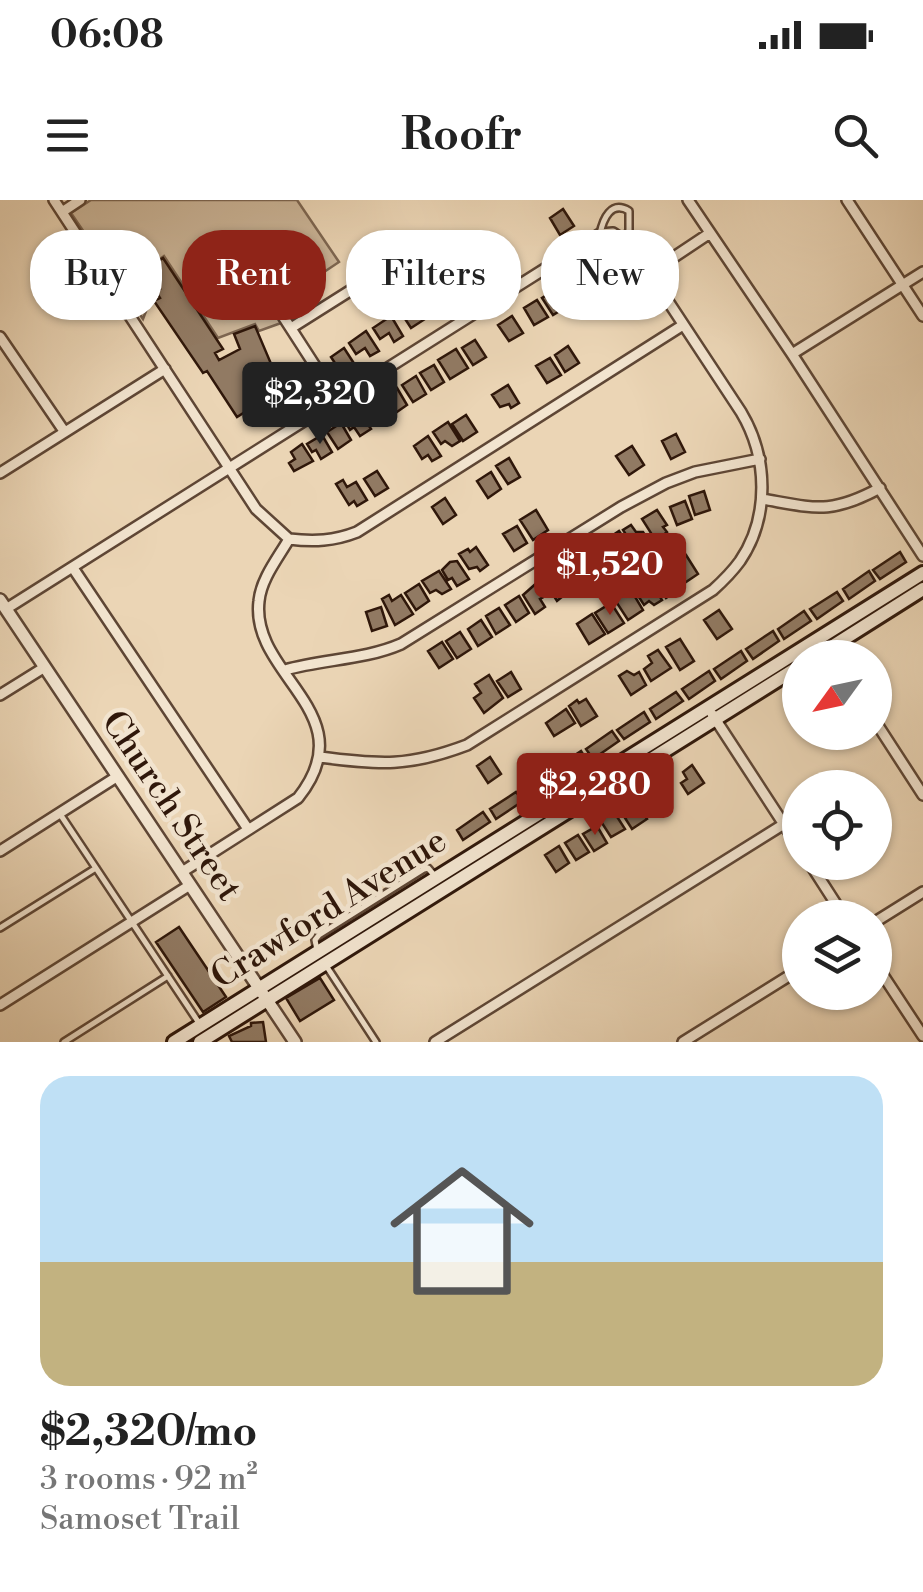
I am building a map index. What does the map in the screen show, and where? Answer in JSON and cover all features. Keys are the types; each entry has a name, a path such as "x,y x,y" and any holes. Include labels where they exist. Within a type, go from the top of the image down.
{"main road":[{"name":"Crawford Avenue","path":"837,640 923,573"},
{"name":"Crawford Avenue","path":"840,640 923,589"},
{"name":"Crawford Avenue","path":"174,1042 206,1036 321,958 782,674"},
{"name":"Crawford Avenue","path":"712,714 782,676"},
{"name":"Crawford Avenue","path":"321,958 436,878 489,853"}],"street":[{"path":"54,200 256,509 288,538 325,541 358,532 683,325"},
{"path":"62,212 80,200"},
{"path":"688,200 923,556"},
{"path":"847,200 923,316"},
{"path":"679,254 710,233"},
{"path":"3,605 73,568 541,271"},
{"path":"792,354 923,272"},
{"path":"291,328 346,293"},
{"path":"320,756 381,764 409,763 467,745 713,590 742,559 762,499 760,460 748,423 679,319"},
{"path":"286,320 336,400"},
{"path":"0,337 64,432"},
{"path":"0,473 165,370"},
{"path":"285,670 367,656 401,644 666,483 695,472 760,460"},
{"path":"762,499 834,508 880,488"},
{"path":"182,872 298,798 308,786 320,756 312,714 267,646 258,613 265,580 288,538"},
{"path":"73,568 248,829"},
{"name":"Church Street","path":"3,605 295,1042"},
{"path":"0,695 45,667"},
{"path":"712,714 782,821"},
{"path":"892,747 923,795"},
{"path":"0,852 118,776"},
{"path":"435,1042 782,825"},
{"path":"0,1005 190,884"},
{"path":"892,911 923,892"},
{"path":"683,1042 782,980"},
{"path":"892,989 923,1036"}],"lane":[{"path":"602,230 608,213 619,206 628,211 628,230"},
{"path":"60,814 206,1036"},
{"path":"0,928 96,868"},
{"path":"321,958 376,1042"},
{"path":"64,1042 168,976"}],"shaded area":[{"path":"91,200 297,200 317,230 182,230 182,283 162,257 162,230 83,230 71,213"},
{"path":"326,243 339,262 326,271"},
{"path":"206,320 281,323 259,331 255,324 218,338"}],"building":[{"path":"563,209 574,226 557,230 550,218"},
{"path":"162,259 182,287 182,320 204,320 223,349 215,353 219,360 240,349 234,334 255,326 280,385 262,392 264,400 237,417 162,313"},
{"path":"537,300 543,320 534,325 524,308"},
{"path":"385,320 393,320 403,336 394,342 389,333 380,339 373,328"},
{"path":"406,320 423,320 411,328"},
{"path":"515,320 523,333 509,341 498,325"},
{"path":"366,331 379,351 370,356 365,348 356,354 349,343"},
{"path":"475,340 486,357 473,365 462,348"},
{"path":"568,346 579,363 565,372 555,355"},
{"path":"344,348 355,365 342,374 331,357"},
{"path":"456,349 468,368 450,379 438,360"},
{"path":"550,358 561,375 547,383 536,366"},
{"path":"434,365 444,382 431,390 420,373"},
{"path":"416,376 426,394 413,402 402,385"},
{"path":"508,385 519,403 511,408 509,404 500,407 492,395"},
{"path":"397,388 407,405 394,414 383,397"},
{"path":"378,400 389,417 376,425 365,408"},
{"path":"359,411 371,429 360,436 345,421"},
{"path":"466,415 477,432 463,441 452,424"},
{"path":"448,422 460,441 452,446 445,441 441,444 433,432"},
{"path":"341,423 351,440 338,449 327,432"},
{"path":"676,434 685,452 671,459 662,441"},
{"path":"322,435 332,452 321,459 307,444"},
{"path":"428,436 441,456 432,461 428,455 422,459 414,446"},
{"path":"302,444 313,461 294,471 289,463 295,459 291,452"},
{"path":"632,446 644,465 629,475 616,456"},
{"path":"509,458 520,477 508,484 496,466"},
{"path":"377,471 388,488 375,496 364,479"},
{"path":"491,472 501,489 488,498 477,481"},
{"path":"343,480 347,487 356,482 367,500 357,506 354,501 349,505 336,484"},
{"path":"704,491 710,510 695,515 689,496"},
{"path":"445,498 456,515 443,524 432,507"},
{"path":"685,501 692,519 677,525 670,507"},
{"path":"536,510 548,530 533,540 520,520"},
{"path":"657,510 667,532 656,541 642,519"},
{"path":"631,525 636,532 643,532 650,543 639,555 623,530"},
{"path":"517,526 527,543 514,551 503,534"},
{"path":"619,531 629,553 618,562 604,541"},
{"path":"476,547 488,565 480,571 477,567 469,569 459,554"},
{"path":"597,547 612,564 598,572 586,554"},
{"path":"900,552 906,562 880,579 873,570"},
{"path":"582,555 594,575 579,585 566,565"},
{"path":"686,555 698,574 683,584 670,565"},
{"path":"457,561 469,579 457,586 442,570"},
{"path":"668,568 681,588 666,598 653,578"},
{"path":"558,569 568,584 564,586 568,592 557,601 543,579"},
{"path":"439,571 451,589 442,594 436,590 430,593 422,581"},
{"path":"869,571 875,581 849,599 843,589"},
{"path":"540,580 549,594 540,599 545,607 535,614 523,595"},
{"path":"419,584 429,601 416,610 405,593"},
{"path":"652,584 662,600 644,605 637,594"},
{"path":"631,590 643,610 628,620 615,600"},
{"path":"837,592 843,601 817,619 810,609"},
{"path":"389,595 392,601 401,595 413,614 395,625 382,599"},
{"path":"519,596 529,613 516,622 505,605"},
{"path":"611,603 624,623 608,633 595,613"},
{"path":"381,607 387,626 372,631 366,612"},
{"path":"499,608 510,625 496,634 486,616"},
{"path":"719,610 732,629 717,639 704,620"},
{"path":"804,611 811,621 784,639 778,629"},
{"path":"592,614 605,634 589,644 577,624"},
{"path":"481,620 492,637 478,646 468,629"},
{"path":"773,631 779,641 753,659 746,649"},
{"path":"460,632 471,649 457,658 446,641"},
{"path":"680,639 694,661 680,670 666,647"},
{"path":"442,642 453,659 439,668 428,651"},
{"path":"658,650 671,668 651,681 644,669 652,663 648,656"},
{"path":"741,651 747,661 721,679 714,669"},
{"path":"627,671 634,675 639,672 646,685 631,695 619,676"},
{"path":"709,671 715,681 689,699 682,689"},
{"path":"511,672 521,689 508,697 497,681"},
{"path":"489,675 503,698 484,713 474,698 481,693 475,684"},
{"path":"676,692 683,701 656,719 650,709"},
{"path":"586,699 597,716 581,726 569,706"},
{"path":"566,709 575,723 554,736 546,723"},
{"path":"644,712 650,722 624,739 617,730"},
{"path":"612,731 619,741 593,759 586,749"},
{"path":"581,751 587,761 561,779 554,769"},
{"path":"490,757 501,774 488,783 477,766"},
{"path":"692,765 704,783 688,794 681,783 687,779 683,772"},
{"path":"548,771 554,781 528,799 522,789"},
{"path":"652,790 663,807 649,816 639,799"},
{"path":"516,792 523,801 496,819 490,809"},
{"path":"635,802 647,819 632,829 625,818 631,815 627,808"},
{"path":"483,812 490,822 463,840 457,830"},
{"path":"614,812 625,829 611,837 600,820"},
{"path":"597,826 607,843 594,851 583,834"},
{"path":"578,835 589,852 576,860 565,843"},
{"path":"559,846 569,863 556,872 545,855"},
{"path":"179,927 226,997 203,1012 156,942"},
{"path":"320,978 334,1000 300,1021 286,998"},
{"path":"263,1022 266,1042 232,1042 229,1036 251,1023"}]}
